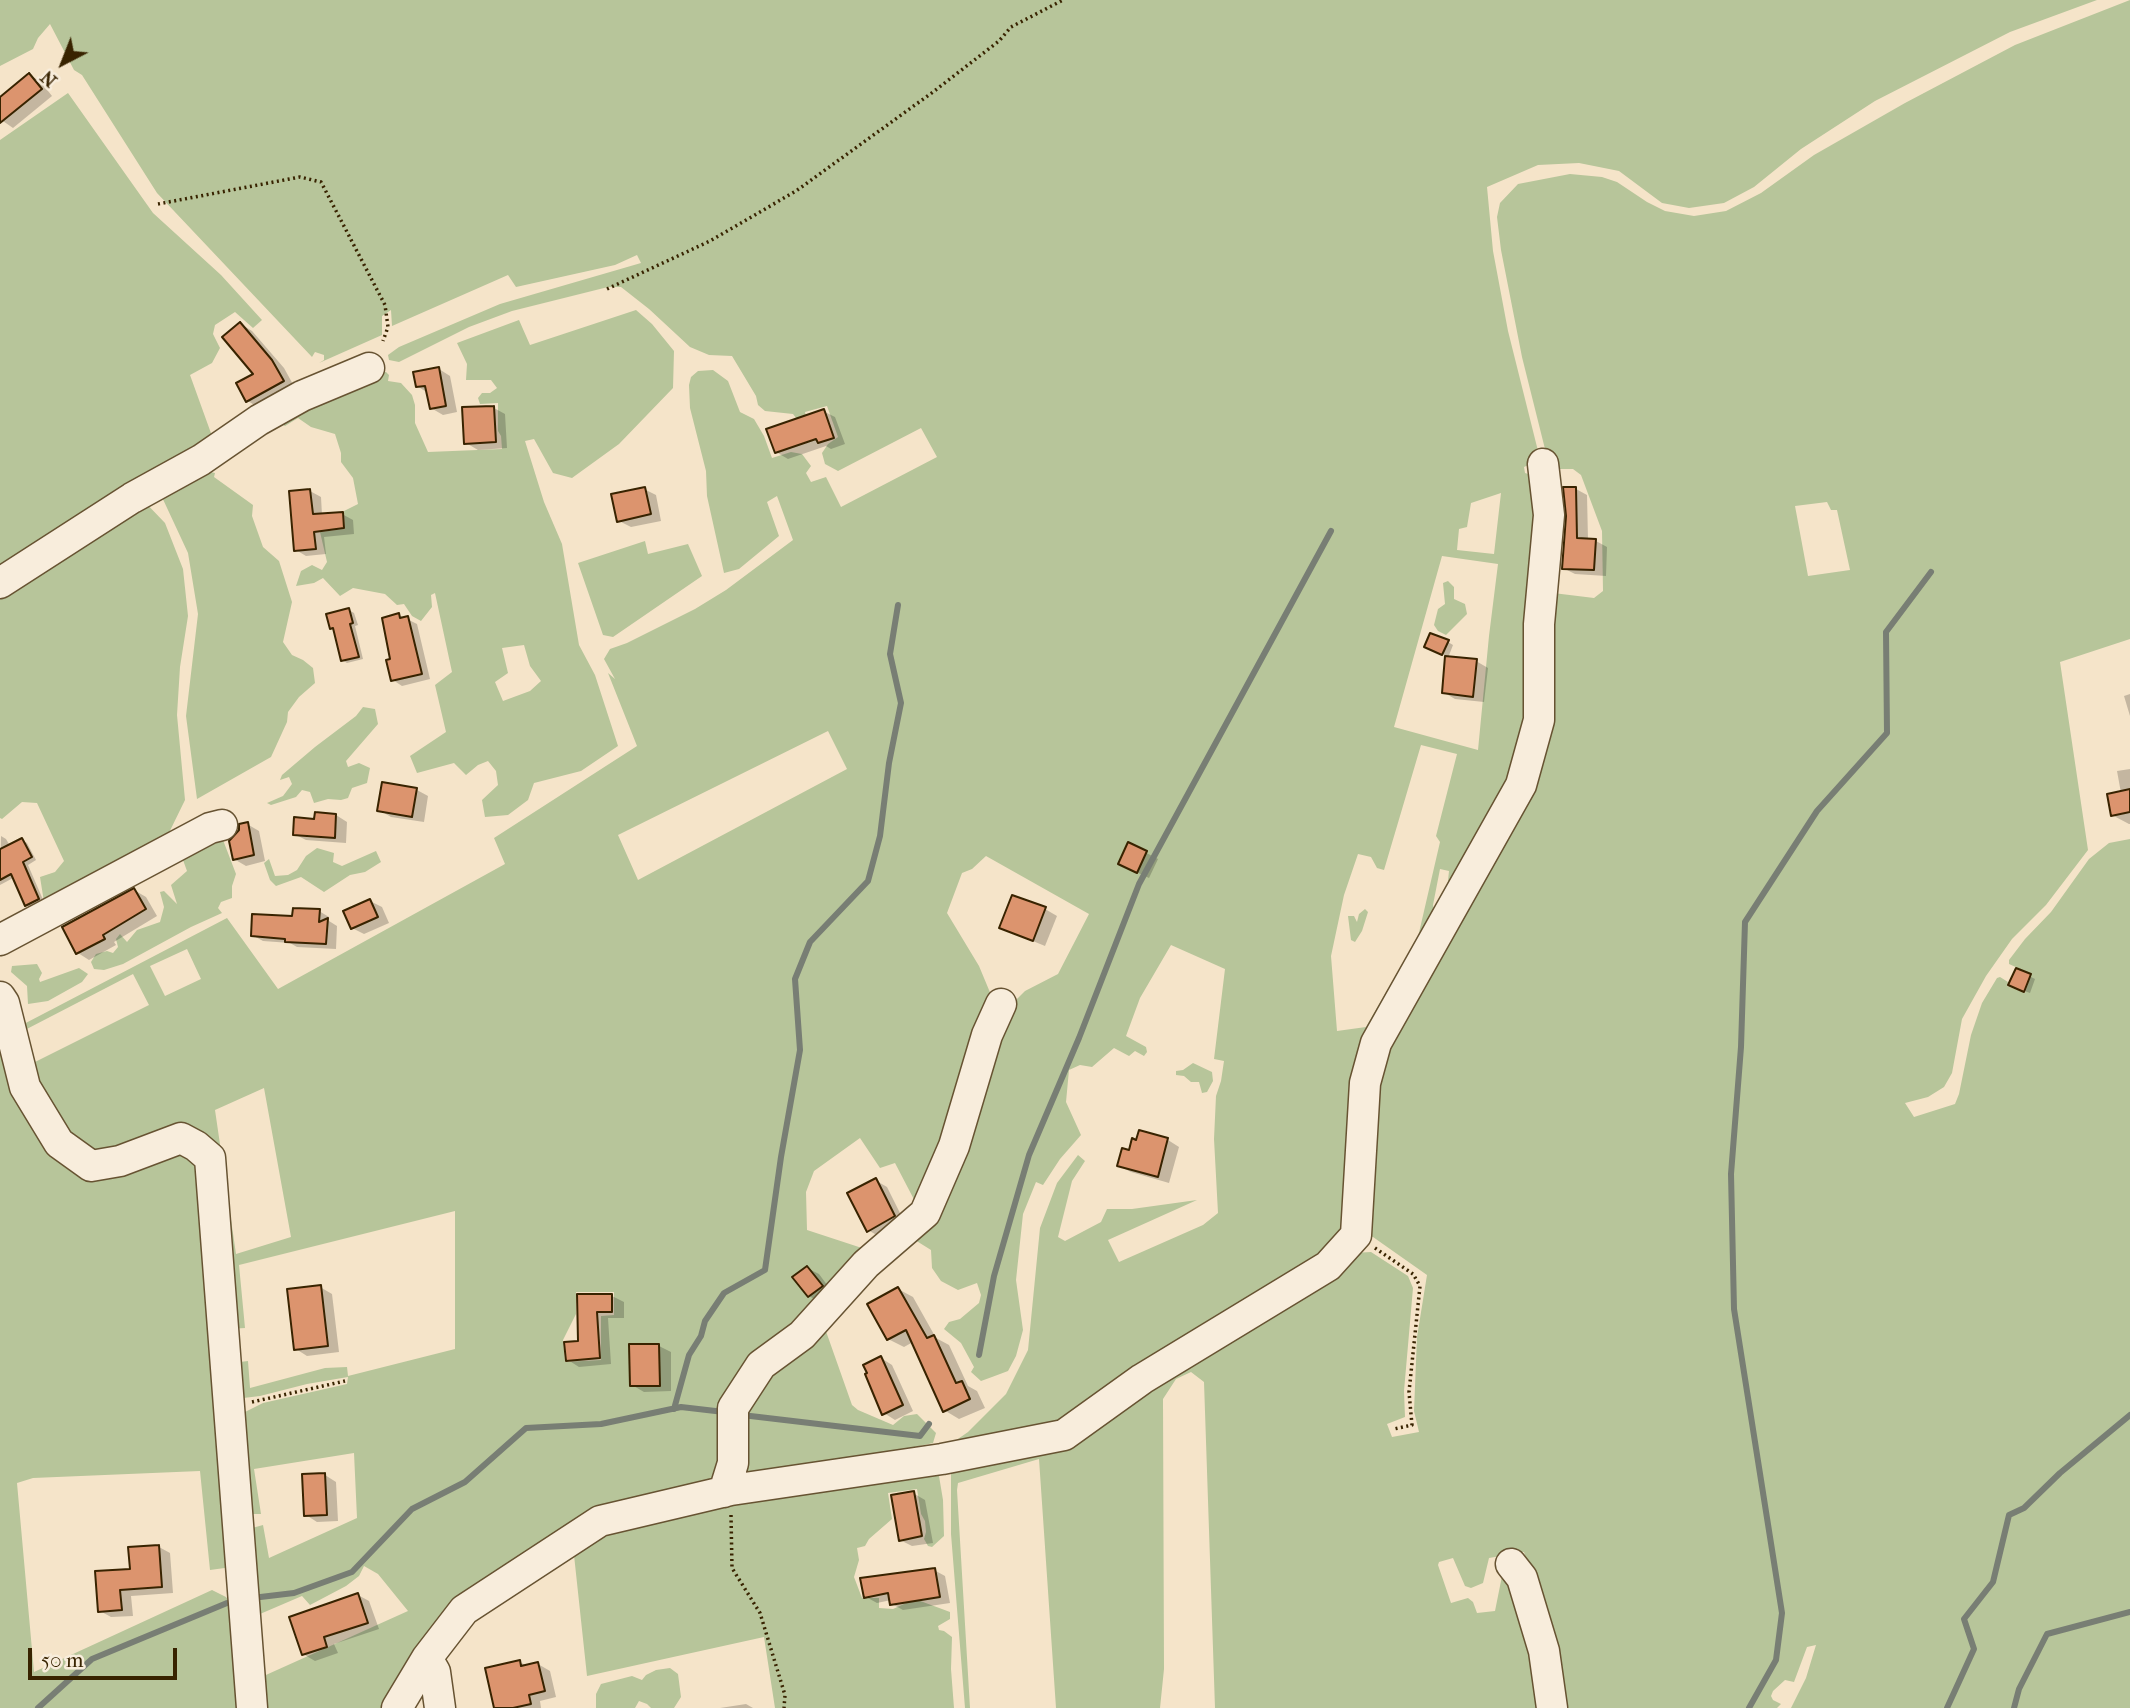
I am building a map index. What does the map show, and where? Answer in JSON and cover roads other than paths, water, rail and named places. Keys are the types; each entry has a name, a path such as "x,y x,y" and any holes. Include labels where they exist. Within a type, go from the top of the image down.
{"street":[{"path":"0,583 132,498 201,460 259,420 302,396 369,369"},
{"path":"397,1708 427,1658 464,1610 600,1521 728,1491 942,1459 1063,1435 1142,1379 1328,1266 1356,1235 1366,1083 1376,1043 1521,785 1539,720 1539,624 1549,515 1543,464"},
{"path":"0,940 210,828 222,825"},
{"path":"0,997 4,1003 25,1087 59,1143 91,1166 120,1161 181,1138 197,1146 210,1158 252,1708"},
{"path":"728,1491 733,1463 733,1408 761,1365 802,1335 866,1264 925,1213 954,1146 987,1035 1001,1004"},
{"path":"1511,1564 1522,1578 1544,1651 1552,1708"},
{"path":"427,1658 435,1672 440,1708"}],"waterway":[{"path":"979,1355 994,1276 1029,1155 1079,1038 1139,884 1331,531"},
{"path":"1749,1708 1776,1660 1782,1613 1734,1309 1731,1174 1741,1047 1745,922 1817,811 1887,733 1886,632 1931,572"},
{"path":"674,1409 689,1355 701,1336 705,1321 724,1293 765,1270 800,1050 795,979 810,942 868,881 880,836 889,763 901,703 890,654 898,605"},
{"path":"252,1598 294,1593 352,1572 412,1509 465,1482 526,1428 601,1424 681,1407 724,1412"},
{"path":"742,1415 920,1436 929,1424"},
{"path":"1947,1708 1974,1649 1964,1619 1993,1582 2009,1515 2024,1508 2060,1473 2130,1415"},
{"path":"38,1708 92,1659 227,1603"},
{"path":"2014,1708 2019,1689 2047,1634 2130,1612"}]}
